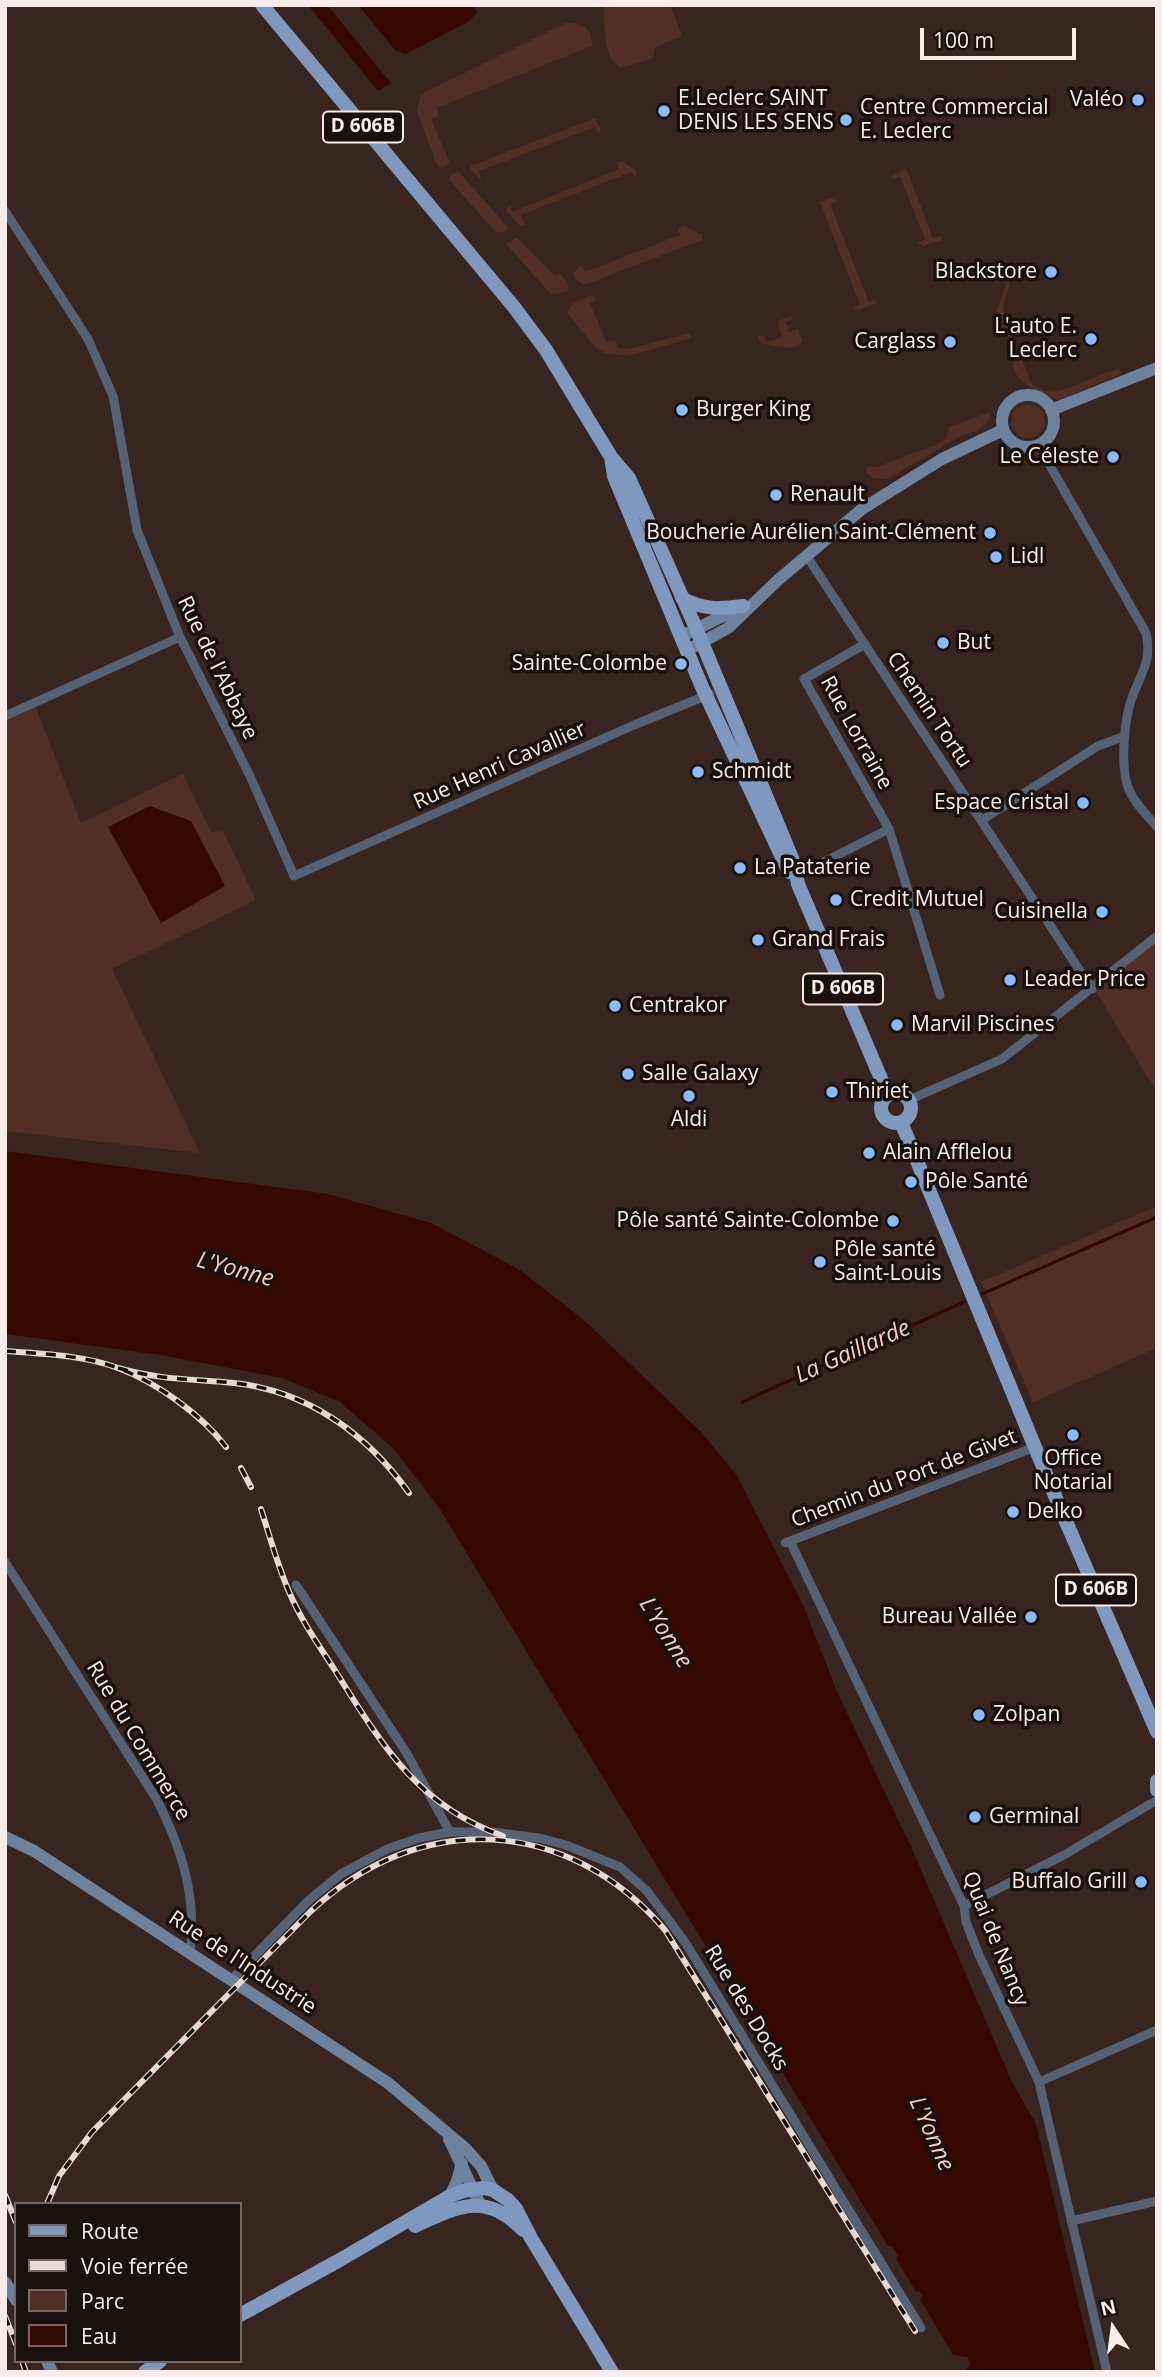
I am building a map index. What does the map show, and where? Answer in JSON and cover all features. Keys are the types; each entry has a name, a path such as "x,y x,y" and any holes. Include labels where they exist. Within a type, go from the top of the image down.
{"main road":[{"name":"D 606B","path":"262,5 514,307 546,349 611,457 629,478 699,635 796,879 888,1095"},
{"name":"D 606B","path":"611,457 614,476 706,695 774,843 796,879"},
{"path":"682,598 717,610 743,606"},
{"path":"902,1094 909,1100 909,1114 901,1122 890,1121 883,1115 882,1102 888,1095 902,1094"},
{"name":"D 606B","path":"901,1122 1035,1447 1157,1732"},
{"path":"1157,1781 1157,1790"},
{"path":"242,2314 450,2196 484,2186 508,2200 516,2209 612,2372"},
{"path":"338,2261 450,2210 481,2204 512,2219 531,2238"}],"street":[{"name":"Rue de l'Abbaye","path":"5,211 88,339 113,396 136,530 180,637 250,776 294,876"},
{"path":"1051,410 1157,368"},
{"path":"1032,396 1046,403 1051,410 1053,418 1050,434 1038,445 1030,447 1014,443 1003,430 1002,415 1005,408 1016,398 1032,396"},
{"path":"699,635 728,628 806,555 862,509 942,459 1003,430"},
{"path":"1038,445 1146,633 1152,652 1128,710 1124,774 1129,790 1157,827"},
{"name":"Chemin Tortu","path":"806,555 1092,989"},
{"path":"685,643 743,606 761,598"},
{"path":"5,716 180,637"},
{"name":"Rue Lorraine","path":"865,644 804,680 889,828 940,995"},
{"name":"Rue Henri Cavallier","path":"294,876 721,689"},
{"path":"982,820 1098,746 1125,736"},
{"path":"796,879 889,828"},
{"path":"909,1100 995,1064 1157,936"},
{"name":"Chemin du Port de Givet","path":"788,1542 1035,1447"},
{"name":"Quai de Nancy","path":"788,1542 964,1906 966,1922 979,1955 1039,2082 1107,2372"},
{"name":"Rue du Commerce","path":"5,1562 156,1798 175,1835 190,1892 190,1954"},
{"path":"296,1585 412,1762 450,1832"},
{"path":"964,1906 1064,1855 1157,1800"},
{"name":"Rue des Docks","path":"230,1980 309,1900 341,1874 402,1843 450,1832 521,1835 566,1845 620,1867 647,1891 685,1942 921,2328"},
{"name":"Rue de l'Industrie","path":"5,1837 34,1851 388,2083 465,2148 481,2166 484,2186"},
{"path":"1039,2082 1157,2030"},
{"path":"447,2135 462,2162 484,2186 481,2204"},
{"path":"450,2196 462,2162"},
{"path":"1071,2221 1157,2201"}],"green space":[{"path":"604,5 670,5 682,36 655,47 653,58 622,68 615,63 608,49 604,31"},
{"path":"566,23 585,28 591,35 592,46 437,108 439,115 431,119 450,163 442,168 437,165 417,112 420,95"},
{"path":"595,118 601,130 599,133 595,127 479,171 480,180 470,169 471,166"},
{"path":"622,161 637,171 635,176 631,172 521,215 525,224 520,226 506,210 510,205 512,212 619,169 617,163"},
{"path":"906,168 933,238 941,236 941,240 924,246 917,243 925,239 900,177 893,179 892,176"},
{"path":"458,171 508,230 497,233 449,180 450,176"},
{"path":"831,198 838,201 830,204 869,302 876,300 875,304 857,310 853,308 860,305 820,202"},
{"path":"684,226 702,235 702,240 584,285 575,279 574,272 582,266 585,272 680,235 678,228"},
{"path":"517,238 554,275 560,274 569,286 567,291 550,293 507,245"},
{"path":"1007,282 1010,283 1003,308 1013,334 1012,338 1000,331 995,314"},
{"path":"592,295 597,300 590,303 606,342 615,340 618,348 629,349 689,333 692,338 629,356 605,353 596,348 567,313 572,304"},
{"path":"792,316 793,319 785,322 789,328 788,332 798,329 802,340 799,346 788,348 760,343 758,337 764,335 767,342 782,337 777,321"},
{"path":"1019,353 1032,384 1045,391 1057,392 1119,368 1121,374 1059,400 1034,389 1018,376 1014,361"},
{"path":"1028,404 1040,409 1045,421 1040,433 1028,438 1016,433 1011,421 1016,409"},
{"path":"991,412 988,421 979,430 959,437 888,479 873,478 866,472 868,467 876,467 936,445 946,437 949,427"},
{"path":"34,703 81,823 183,774 211,832 223,831 256,900 112,969 200,1153 5,1131 5,716"},
{"path":"1157,938 1157,1093 1095,990"},
{"path":"1157,1206 1157,1348 1033,1402 981,1282"}],"water":[{"path":"308,5 327,5 391,83 378,91"},
{"path":"358,5 474,5 477,13 466,23 406,54 395,50"},
{"path":"150,806 191,821 225,886 161,923 108,827"},
{"name":"L'Yonne","path":"5,1151 328,1194 431,1223 520,1270 584,1320 701,1432 736,1474 803,1605 838,1694 913,1851 1012,2082 1036,2124 1095,2372 963,2372 970,2365 968,2357 953,2355 920,2299 923,2296 919,2291 916,2292 892,2246 888,2246 438,1506 393,1448 340,1402 282,1378 161,1355 5,1334"}],"waterway":[{"name":"La Gaillarde","path":"982,1294 1157,1217"},
{"name":"La Gaillarde","path":"742,1402 964,1302"}],"railway":[{"path":"6,1351 77,1358 133,1374 177,1401 204,1423 226,1447"},
{"path":"118,1368 162,1377 234,1383 287,1395 334,1419 355,1434 409,1493"},
{"path":"241,1468 251,1487"},
{"path":"261,1509 282,1573 300,1614 387,1748 425,1790 448,1808 503,1836"},
{"path":"48,2202 59,2176 92,2132 310,1912 353,1879 398,1855 445,1842 492,1840 539,1847 584,1865 626,1892 665,1930 915,2331"},
{"path":"5,2195 14,2217"},
{"path":"5,2316 14,2339"},
{"path":"23,2363 26,2372"}],"place":[{"name":"Valéo","path":"1138,100"},
{"name":"E.Leclerc SAINT DENIS LES SENS","path":"664,111"},
{"name":"Centre Commercial E. Leclerc","path":"846,120"},
{"name":"Blackstore","path":"1051,272"},
{"name":"L'auto E. Leclerc","path":"1091,339"},
{"name":"Carglass","path":"950,342"},
{"name":"Burger King","path":"682,410"},
{"name":"Le Céleste","path":"1113,457"},
{"name":"Renault","path":"776,495"},
{"name":"Boucherie Aurélien Saint-Clément","path":"990,533"},
{"name":"Lidl","path":"996,557"},
{"name":"But","path":"943,643"},
{"name":"Sainte-Colombe","path":"681,664"},
{"name":"Schmidt","path":"698,772"},
{"name":"Espace Cristal","path":"1083,803"},
{"name":"La Pataterie","path":"740,868"},
{"name":"Credit Mutuel","path":"836,900"},
{"name":"Cuisinella","path":"1102,912"},
{"name":"Grand Frais","path":"758,940"},
{"name":"Leader Price","path":"1010,980"},
{"name":"Centrakor","path":"615,1006"},
{"name":"Marvil Piscines","path":"897,1025"},
{"name":"Salle Galaxy","path":"628,1074"},
{"name":"Thiriet","path":"832,1092"},
{"name":"Aldi","path":"689,1096"},
{"name":"Alain Afflelou","path":"869,1153"},
{"name":"Pôle Santé","path":"911,1182"},
{"name":"Pôle santé Sainte-Colombe","path":"893,1221"},
{"name":"Pôle santé Saint-Louis","path":"820,1262"},
{"name":"Office Notarial","path":"1073,1435"},
{"name":"Delko","path":"1013,1512"},
{"name":"Bureau Vallée","path":"1031,1617"},
{"name":"Zolpan","path":"979,1715"},
{"name":"Germinal","path":"975,1817"},
{"name":"Buffalo Grill","path":"1141,1882"}]}
